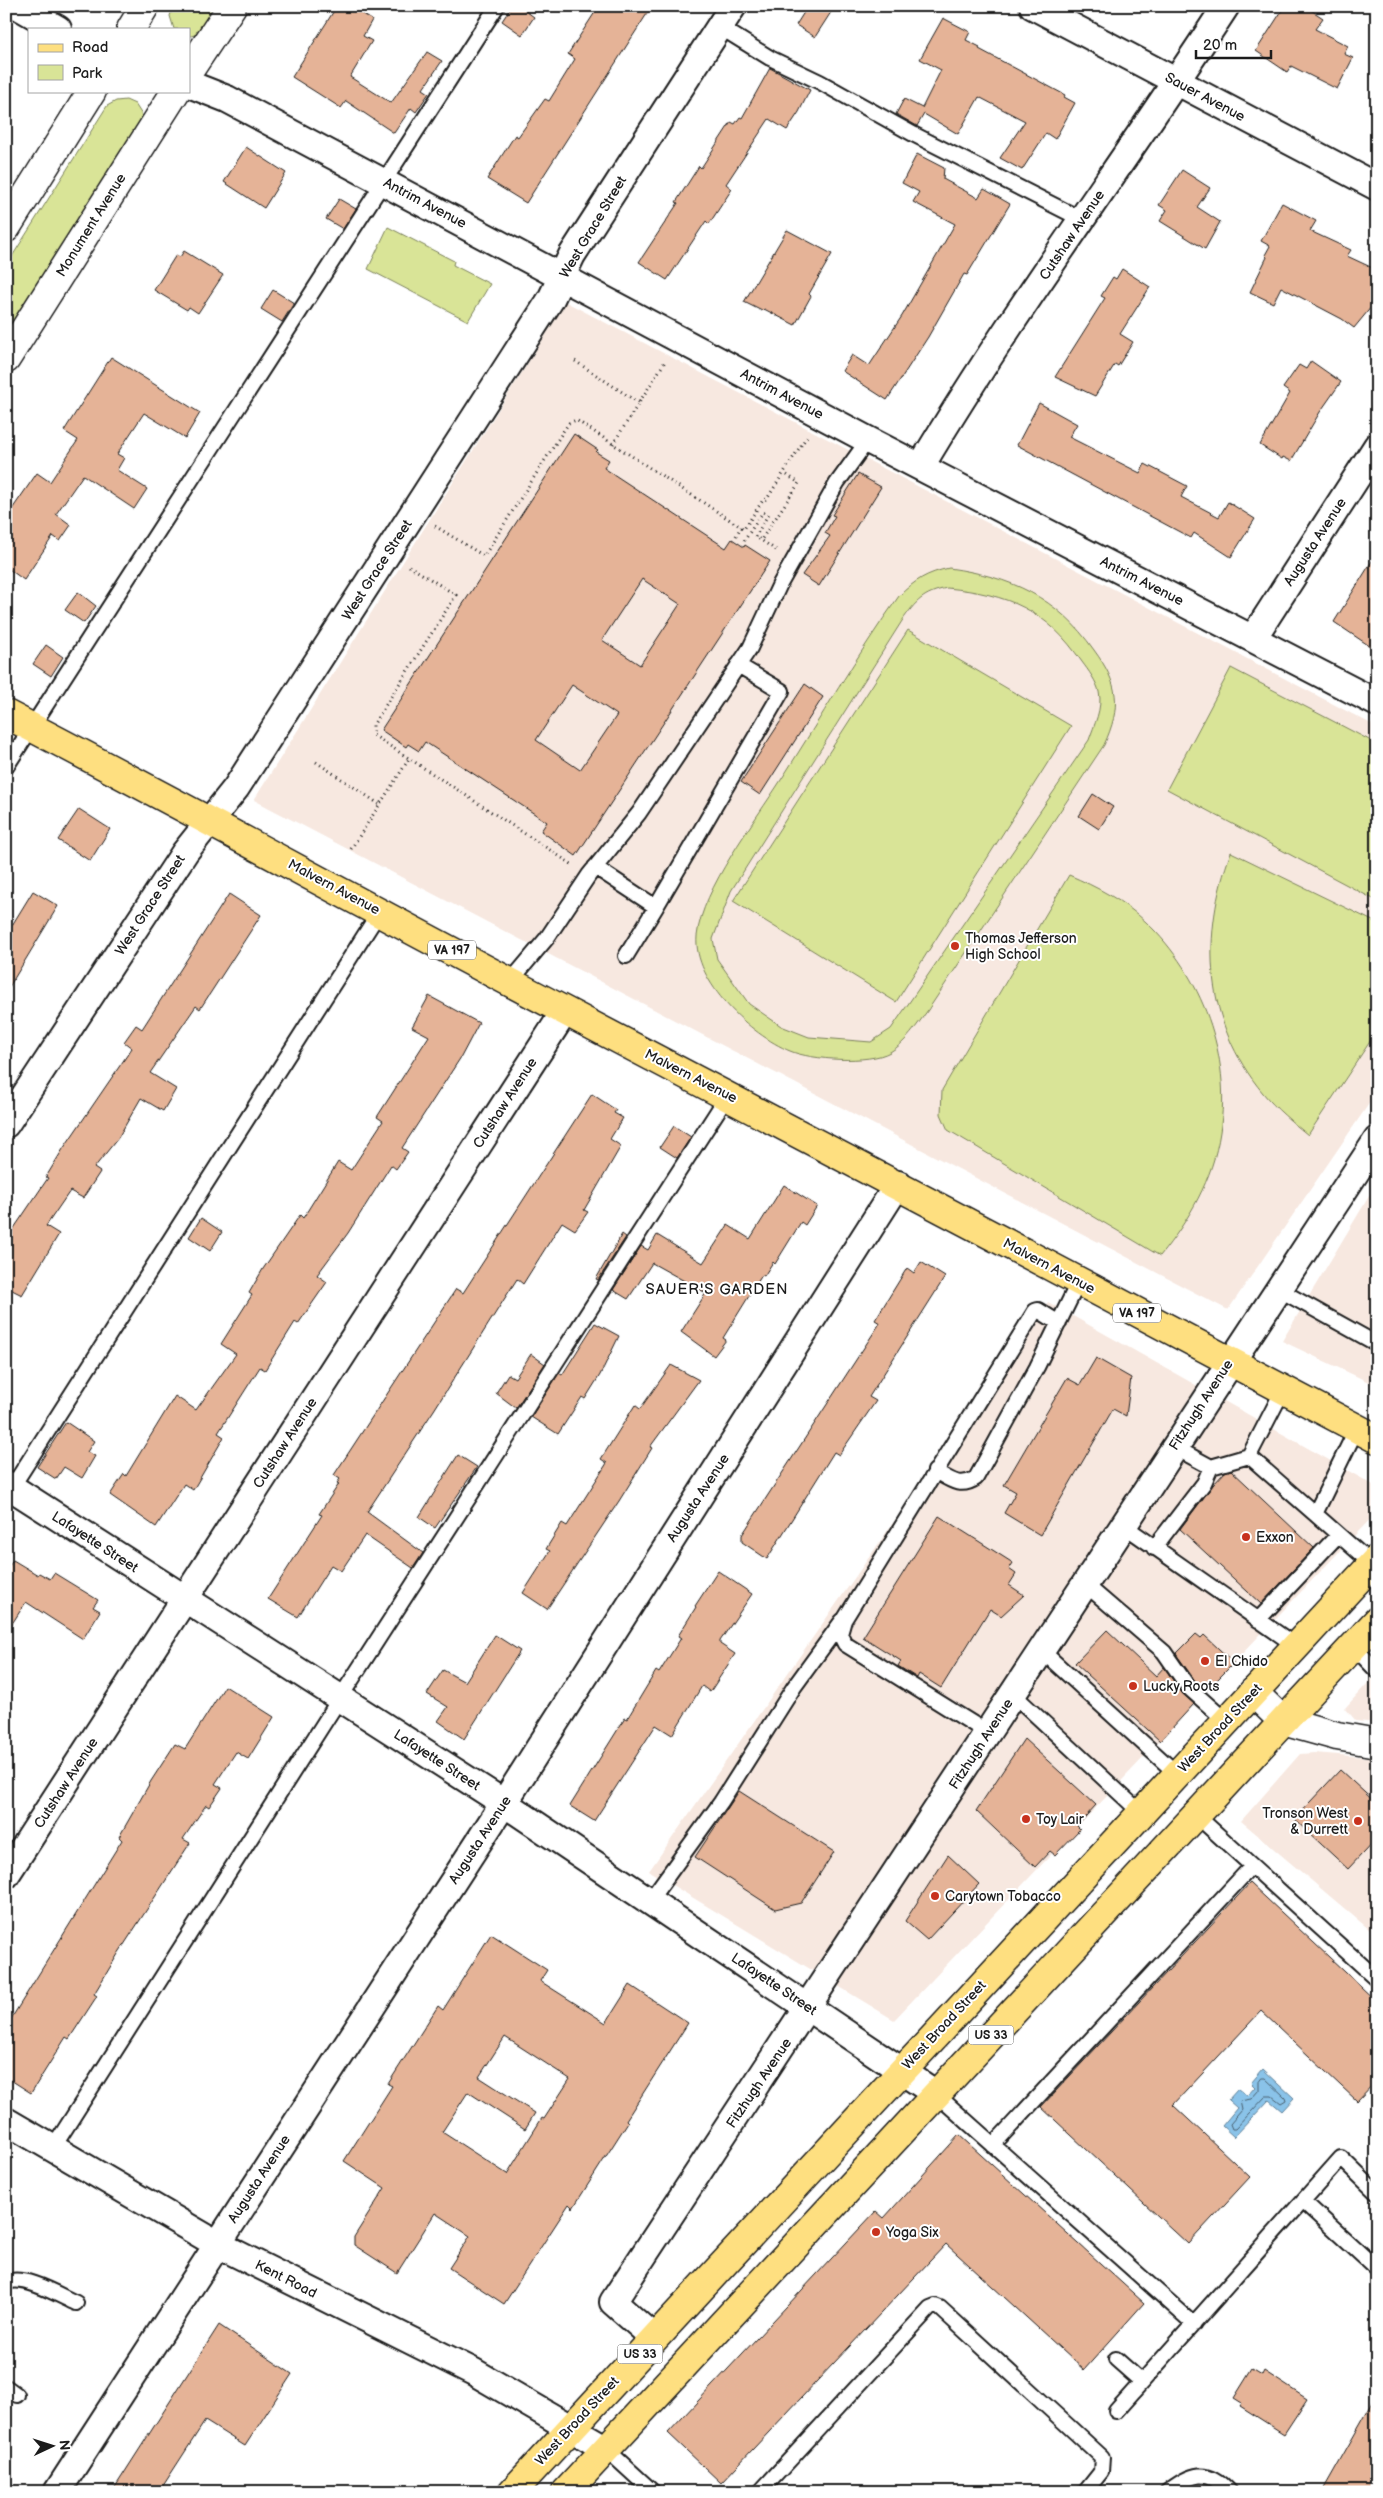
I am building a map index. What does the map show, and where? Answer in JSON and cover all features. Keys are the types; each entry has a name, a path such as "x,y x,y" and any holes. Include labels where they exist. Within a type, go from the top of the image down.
{"main road":[{"name":"Malvern Avenue","path":"6,714 380,911 565,1011 898,1184 1078,1282 1367,1434"},
{"name":"West Broad Street","path":"512,2492 1374,1561"},
{"name":"US 33","path":"566,2492 1377,1621"}],"street":[{"path":"18,6 56,28"},
{"path":"132,28 145,6"},
{"path":"190,69 232,6"},
{"name":"Sauer Avenue","path":"1033,6 1377,187"},
{"name":"Cutshaw Avenue","path":"921,466 1081,219 1177,83 1226,6"},
{"name":"West Grace Street","path":"6,1124 180,860 236,788 552,299 572,255 726,17"},
{"name":"Antrim Avenue","path":"190,84 228,99 868,440 1377,703"},
{"path":"6,228 91,92"},
{"name":"Monument Avenue","path":"6,359 175,92"},
{"name":"Augusta Avenue","path":"1252,638 1377,446"},
{"name":"Cutshaw Avenue","path":"6,1876 565,1011"},
{"name":"Fitzhugh Avenue","path":"654,2338 613,2302 810,2007 1230,1361 1376,1142"},
{"name":"Augusta Avenue","path":"57,2492 504,1803 898,1184"},
{"name":"Lafayette Street","path":"8,1489 504,1803 810,2007 936,2094"},
{"path":"1253,1692 1283,1721 1337,1736 1377,1743"},
{"name":"Kent Road","path":"6,2121 217,2244 474,2372 570,2428"},
{"path":"570,2428 605,2448"}],"lane":[{"path":"6,767 497,6"},
{"path":"726,17 770,58 820,82 913,134 1081,219"},
{"path":"510,982 547,938 595,867 639,813 750,648 780,584 837,483 868,440"},
{"path":"626,956 782,691 738,666"},
{"path":"595,867 656,907"},
{"path":"8,1489 380,911"},
{"path":"53,2148 728,1095"},
{"path":"935,1471 957,1484 967,1484 976,1478 1038,1367 1078,1282"},
{"path":"1278,1288 1377,1344"},
{"path":"650,1900 722,1802 794,1687 844,1620 1035,1311 1038,1310 1059,1322"},
{"path":"1174,1447 1211,1467 1249,1456 1283,1390"},
{"path":"1315,1514 1367,1434"},
{"path":"1249,1456 1338,1535 1374,1561"},
{"path":"1154,1548 1204,1484 1211,1467"},
{"path":"1123,1526 1296,1646"},
{"path":"1258,1620 1338,1535"},
{"path":"1085,1584 1164,1652 1188,1688 1226,1721"},
{"path":"844,1620 840,1634 845,1644 988,1733"},
{"path":"1353,1646 1377,1671"},
{"path":"1041,1650 1177,1774"},
{"path":"1013,1694 1141,1813"},
{"path":"1196,1815 1377,1979"},
{"path":"994,2145 1255,1869"},
{"path":"936,2094 1194,2324"},
{"path":"1116,2411 1304,2202 1341,2158 1377,2193"},
{"path":"1304,2202 1377,2270"},
{"path":"6,2283 9,2281 27,2282 76,2304"},
{"path":"760,2492 930,2308 935,2306 940,2308 968,2333 1102,2457 1101,2472 1085,2492"},
{"path":"1116,2360 1142,2382"},
{"path":"605,2448 653,2492"},
{"path":"1167,2492 1188,2476 1205,2475 1221,2481 1230,2492"}],"path":[{"path":"613,444 667,357"},
{"path":"575,361 639,403"},
{"path":"432,524 484,556 569,423 576,420 744,529 784,473 809,432"},
{"path":"762,540 799,483 784,473"},
{"path":"744,541 763,512 768,515 755,537 778,551"},
{"path":"736,536 741,526"},
{"path":"406,565 456,595 373,725 373,735 577,868"},
{"path":"351,849 408,759"},
{"path":"316,762 379,804"}],"shaded area":[{"name":"Thomas Jefferson High School","path":"566,302 1377,727 1377,1092 1228,1310 254,800"},
{"path":"1377,1183 1377,1386 1282,1341"},
{"path":"1048,1302 1377,1487 1377,1512 894,2020 649,1871"},
{"path":"1377,1673 1377,1723 1356,1721 1345,1708"},
{"path":"1314,1753 1377,1758 1377,1936 1241,1821 1300,1754"}],"green space":[{"path":"173,6 220,6 203,30 190,36 190,28 174,28 170,16"},
{"path":"126,100 135,104 144,118 6,340 6,266 107,106 116,101"},
{"path":"388,227 454,261 453,265 490,284 468,321 368,269"},
{"path":"949,568 972,572 1012,584 1048,603 1064,616 1094,650 1109,674 1115,696 1114,718 1104,745 928,1010 906,1039 890,1052 868,1058 840,1059 799,1054 758,1033 727,1005 714,988 704,971 698,953 697,936 701,917 719,877 731,856 883,618 899,596 910,586 922,578","holes":["947,588 1007,600 1024,608 1040,617 1069,644 1092,676 1099,692 1099,710 1089,740 891,1029 871,1042 809,1037 781,1026 749,1004 717,959 713,939 731,891 912,608 932,592"]},
{"path":"908,630 1071,726 896,1002 733,901"},
{"path":"1231,668 1377,744 1377,901 1167,789"},
{"path":"1231,852 1377,923 1377,1031 1308,1135 1268,1099 1243,1066 1229,1037 1219,1008 1213,977 1212,946 1221,884"},
{"path":"1069,875 1129,907 1166,943 1183,966 1197,992 1217,1046 1223,1103 1217,1149 1206,1182 1198,1198 1181,1228 1160,1256 948,1130 941,1114 942,1090"}],"water":[{"path":"1263,2069 1294,2098 1282,2111 1269,2100 1234,2137 1222,2126 1237,2108 1228,2100 1238,2089 1247,2096 1255,2087 1251,2083"}],"building":[{"path":"337,6 349,6 372,20 363,36 372,41 350,77 391,103 427,52 442,61 423,89 429,93 416,112 411,108 394,133 346,101 341,108 292,77"},
{"path":"512,6 519,6 534,17 522,35 502,21"},
{"path":"599,6 652,6 526,203 487,179 515,135 518,137 545,99 549,101 575,59 568,54"},
{"path":"808,6 835,6 815,37 796,25"},
{"path":"1285,6 1305,6 1323,18 1315,29 1348,46 1344,54 1353,58 1337,89 1291,66 1287,72 1256,51"},
{"path":"943,18 970,32 966,40 980,47 979,49 1065,95 1064,97 1075,103 1055,139 1046,133 1022,170 1000,158 1025,121 979,97 958,134 924,114 917,126 896,114 904,99 922,108 941,70 920,59"},
{"path":"770,68 810,90 787,130 769,119 726,184 732,189 709,224 706,221 667,280 639,262 678,203 676,202 699,166 701,168 731,122 735,124 740,117 742,118"},
{"path":"246,147 286,173 264,208 224,182"},
{"path":"917,154 944,168 943,179 978,198 984,189 1010,204 967,275 964,274 928,337 887,400 842,371 852,355 869,366 902,316 955,224 913,202 919,192 902,183"},
{"path":"1182,170 1210,188 1197,207 1220,222 1205,249 1160,221 1167,210 1159,205"},
{"path":"339,199 356,209 343,229 326,219"},
{"path":"1282,203 1316,221 1310,231 1351,250 1347,256 1377,270 1377,300 1354,328 1342,319 1281,287 1273,303 1250,292 1267,257 1265,255 1270,246 1261,241"},
{"path":"787,230 832,254 809,294 811,296 795,325 764,309 762,311 744,302"},
{"path":"184,251 223,275 198,313 189,307 187,310 154,290 176,255 180,257"},
{"path":"1122,269 1150,287 1120,334 1133,342 1118,366 1115,364 1095,396 1055,377 1105,298 1101,296 1113,277 1116,279"},
{"path":"273,290 294,303 282,322 261,309"},
{"path":"111,357 200,413 185,438 144,413 117,454 124,458 117,470 147,489 134,509 83,475 56,514 71,525 60,541 53,536 24,580 6,567 6,518 37,473 50,482 78,440 64,431"},
{"path":"1311,361 1341,382 1320,412 1291,461 1283,457 1282,459 1260,445 1290,393 1283,388 1299,365 1306,369"},
{"path":"1039,403 1077,424 1069,437 1140,473 1145,464 1187,486 1181,497 1219,517 1228,502 1255,519 1231,557 1194,533 1191,538 1017,445"},
{"path":"574,434 609,460 604,468 726,548 732,539 770,561 576,856 541,831 547,822 425,742 419,751 408,744 406,747 381,730","holes":["642,579 680,604 640,665 602,640","572,685 617,715 580,770 536,740"]},
{"path":"858,474 881,487 819,586 802,575 830,536 825,533 835,516 832,515"},
{"path":"1377,553 1377,651 1334,622"},
{"path":"78,592 96,606 84,623 65,610"},
{"path":"46,645 63,657 51,676 33,664"},
{"path":"805,684 823,697 760,795 741,782"},
{"path":"1093,794 1113,807 1099,829 1079,816"},
{"path":"79,809 110,829 90,861 58,840"},
{"path":"33,891 58,906 6,992 6,935"},
{"path":"229,894 261,915 200,1009 196,1006 150,1073 176,1089 163,1111 141,1098 118,1138 94,1168 100,1172 83,1198 70,1191 46,1226 59,1234 22,1295 6,1287 6,1240 48,1178 46,1177 63,1149 132,1048 124,1042 136,1025 142,1029"},
{"path":"429,996 479,1023 461,1057 402,1148 408,1152 396,1169 391,1165 348,1233 317,1275 327,1282 298,1324 295,1322 265,1370 260,1367 218,1433 224,1437 193,1490 184,1484 156,1527 110,1495 124,1474 126,1476 175,1396 196,1410 236,1354 221,1344 252,1295 249,1293 263,1269 300,1215 303,1218 338,1162 351,1170 383,1121 377,1117 429,1036 412,1027"},
{"path":"592,1094 616,1110 614,1113 623,1118 610,1139 621,1146 584,1210 588,1212 575,1230 562,1222 523,1284 517,1279 367,1512 423,1553 413,1568 365,1535 341,1571 331,1565 298,1617 268,1599 322,1515 319,1514 339,1484 337,1483 340,1479 334,1475 456,1289 463,1293"},
{"path":"674,1126 691,1137 677,1158 660,1147"},
{"path":"784,1185 817,1206 805,1225 801,1222 775,1264 773,1262 764,1276 762,1275 723,1338 726,1340 714,1356 681,1332 706,1293 652,1263 628,1299 613,1290 641,1246 648,1250 657,1235 703,1263 728,1225 750,1239"},
{"path":"201,1218 222,1232 210,1251 189,1237"},
{"path":"622,1234 626,1237 598,1280 596,1279"},
{"path":"921,1262 945,1277 869,1397 876,1401 839,1455 834,1452 767,1559 742,1542 742,1535 880,1323 875,1320 907,1268 914,1273"},
{"path":"595,1323 619,1336 600,1375 585,1399 582,1397 558,1434 531,1417 559,1373 562,1375"},
{"path":"531,1354 545,1364 516,1408 496,1393 508,1374 515,1378"},
{"path":"1096,1358 1131,1378 1126,1416 1113,1409 1040,1535 1004,1513 1016,1492 1004,1485 1067,1378 1080,1385"},
{"path":"671,1365 699,1380 650,1447 652,1448 619,1501 547,1609 523,1593 550,1551 546,1549 562,1523 567,1526 607,1463 601,1459 635,1405 640,1409"},
{"path":"66,1422 94,1441 87,1452 95,1456 82,1478 64,1467 56,1479 37,1467"},
{"path":"458,1455 477,1467 435,1528 419,1517"},
{"name":"Exxon","path":"1231,1470 1314,1548 1261,1604 1180,1529 1213,1485 1225,1472"},
{"path":"939,1516 1013,1563 1009,1569 1016,1574 1009,1585 1024,1595 1001,1616 990,1609 941,1688 919,1674 917,1678 898,1666 901,1661 863,1637"},
{"path":"13,1560 38,1575 39,1573 50,1579 54,1573 98,1600 93,1607 100,1611 83,1639 26,1602 6,1633 6,1571"},
{"path":"718,1571 752,1594 720,1641 720,1644 735,1654 710,1692 702,1686 672,1735 656,1725 594,1821 570,1806 656,1671 659,1673 681,1638 678,1636 695,1606"},
{"name":"Lucky Roots","path":"1107,1630 1156,1676 1164,1667 1182,1693 1194,1704 1160,1741 1075,1663"},
{"name":"El Chido","path":"1196,1634 1201,1638 1204,1635 1234,1663 1206,1691 1196,1682 1176,1654"},
{"path":"495,1635 520,1651 464,1739 438,1721 448,1707 427,1694 443,1670 465,1682"},
{"path":"225,1686 274,1717 248,1759 236,1752 215,1784 222,1788 209,1807 206,1805 183,1839 190,1843 118,1954 94,1994 97,1996 69,2039 66,2037 31,2093 6,2077 6,2027 122,1840 119,1837 151,1781 175,1744 185,1749"},
{"name":"Toy Lair","path":"1024,1739 1096,1805 1077,1826 1080,1829 1055,1855 1050,1851 1035,1867 976,1811"},
{"path":"1340,1770 1377,1804 1377,1838 1348,1869 1294,1819"},
{"path":"739,1791 834,1852 801,1903 775,1909 695,1857"},
{"path":"948,1855 979,1884 927,1940 905,1921"},
{"path":"1250,1883 1377,2002 1377,2080 1357,2101 1261,2011 1173,2105 1250,2177 1188,2244 1041,2107"},
{"path":"491,1934 547,1970 540,1981 606,2023 630,1985 688,2023 573,2208 569,2204 504,2304 449,2268 470,2236 435,2213 397,2273 354,2245 354,2237 385,2188 344,2161 392,2086 388,2084 438,2006 443,2010","holes":["505,2037 570,2079 544,2119 542,2118 507,2174 442,2132 468,2092 525,2129 535,2113 479,2077"]},
{"path":"959,2135 1144,2303 1084,2370 946,2244 721,2483 668,2433 876,2211 884,2218"},
{"path":"219,2325 292,2374 245,2446 205,2421 159,2492 112,2492"},
{"path":"1252,2369 1262,2375 1264,2371 1307,2399 1284,2434 1240,2406 1242,2403 1234,2398"},
{"path":"1377,2395 1377,2492 1322,2492"}],"place":[{"name":"Thomas Jefferson High School","path":"955,946"},
{"name":"Exxon","path":"1246,1537"},
{"name":"El Chido","path":"1205,1661"},
{"name":"Lucky Roots","path":"1133,1686"},
{"name":"Toy Lair","path":"1026,1819"},
{"name":"Tronson West & Durrett","path":"1358,1821"},
{"name":"Carytown Tobacco","path":"935,1896"},
{"name":"Yoga Six","path":"876,2232"}],"district":[{"name":"SAUER'S GARDEN","path":"717,1289"}]}
